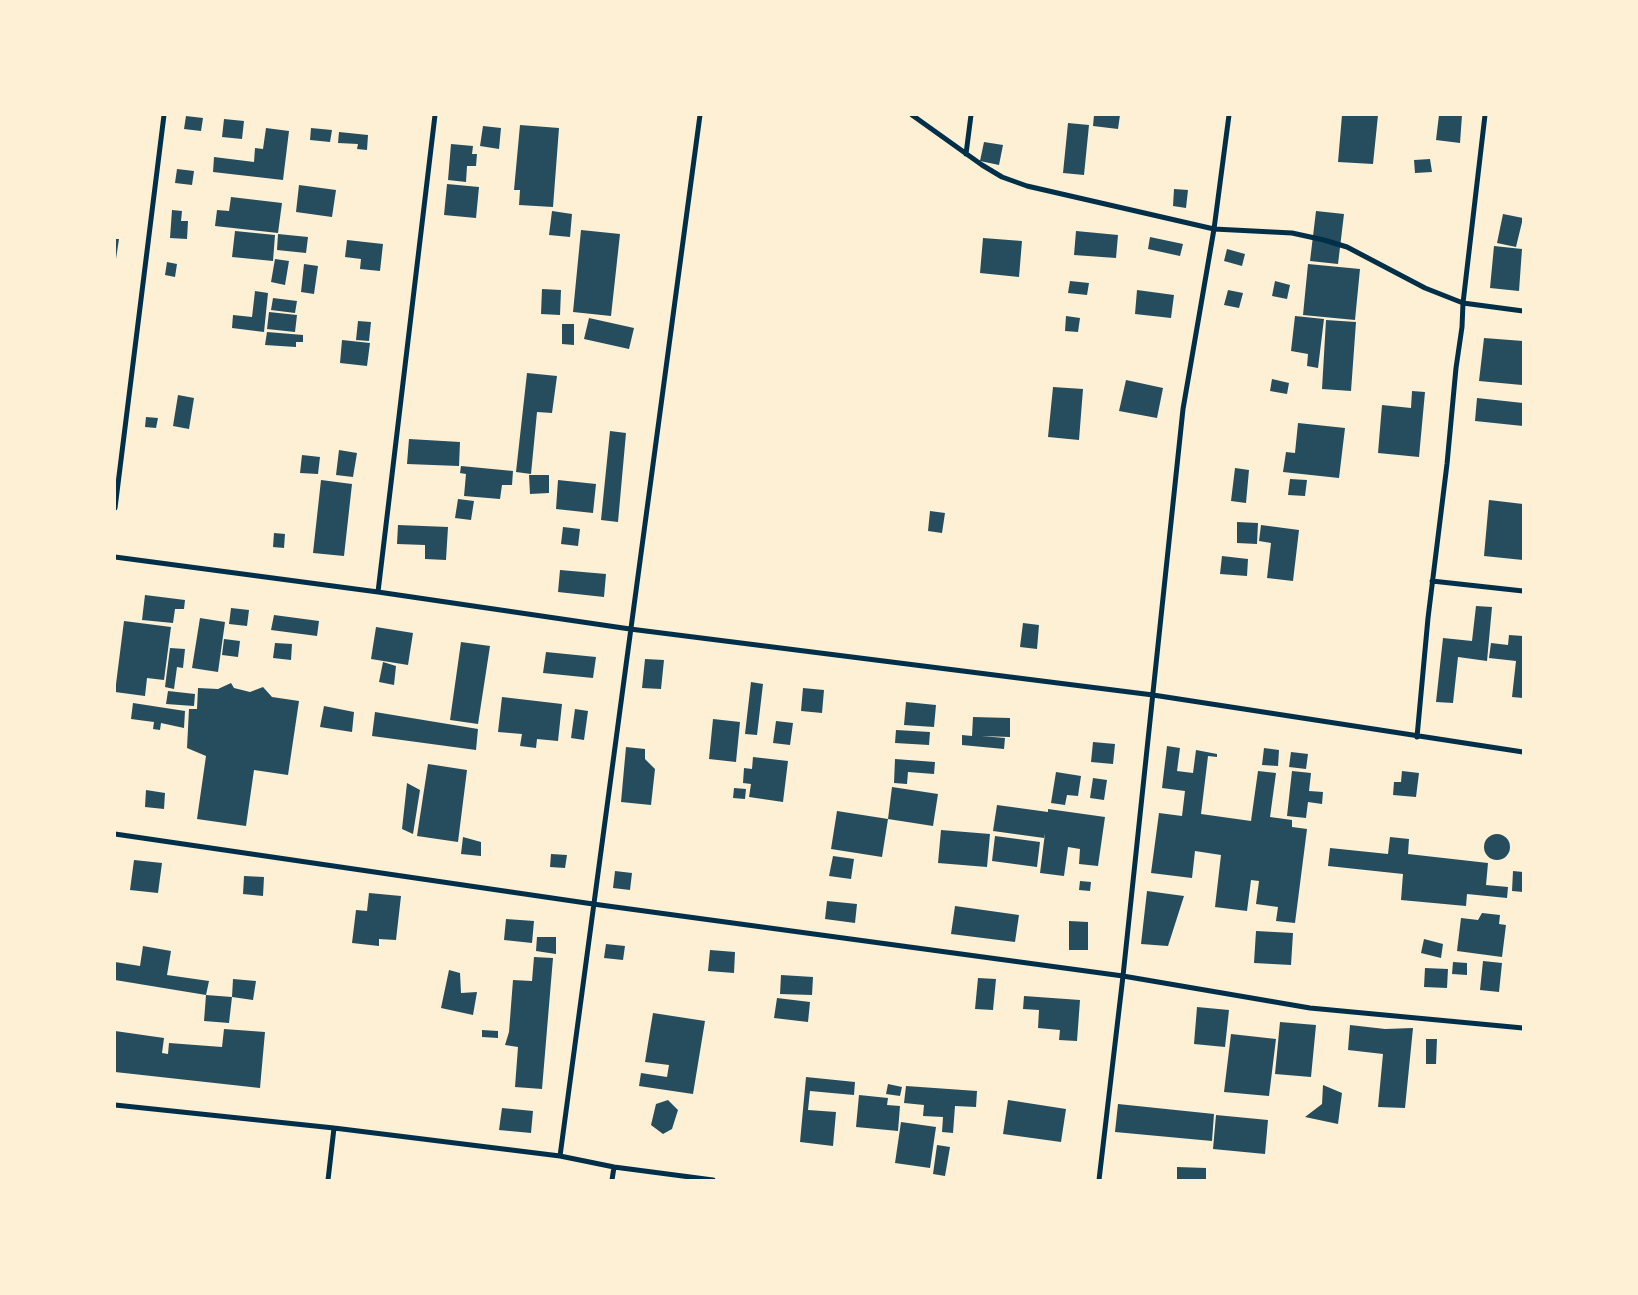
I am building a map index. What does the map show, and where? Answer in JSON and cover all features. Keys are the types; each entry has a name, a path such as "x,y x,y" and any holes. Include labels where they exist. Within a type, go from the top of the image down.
{"street":[{"path":"115,508 164,115"},
{"path":"378,592 435,115"},
{"path":"560,1156 700,115"},
{"path":"912,115 1002,177 1027,186 1214,229 1292,233 1331,242 1347,247 1425,288 1463,303 1523,311"},
{"path":"966,154 971,115"},
{"path":"1099,1180 1123,976 1183,409 1214,229 1229,115"},
{"path":"1417,737 1432,581 1447,464 1463,303 1485,115"},
{"path":"115,557 378,592 630,629 1153,695 1523,752"},
{"path":"1432,581 1523,591"},
{"path":"115,834 593,904 1123,976 1310,1008 1523,1028"},
{"path":"115,1105 334,1128 560,1156 614,1167 713,1180"},
{"path":"328,1180 334,1128"},
{"path":"612,1180 614,1167"}],"building":[{"path":"1094,115 1120,115 1118,129 1093,126"},
{"path":"1342,115 1378,115 1373,164 1338,162"},
{"path":"1439,115 1462,115 1460,143 1436,140"},
{"path":"186,116 203,118 201,131 184,129"},
{"path":"224,119 244,121 242,139 222,137"},
{"path":"1068,123 1089,125 1084,175 1063,173"},
{"path":"520,125 559,128 553,207 519,205 520,190 514,190"},
{"path":"483,126 501,128 499,149 480,146"},
{"path":"266,128 289,131 283,180 213,172 214,157 254,162 255,148 263,149"},
{"path":"311,128 332,130 330,142 310,140"},
{"path":"339,132 368,135 367,150 357,149 358,144 338,143"},
{"path":"984,142 1003,145 999,165 980,161"},
{"path":"451,144 473,146 472,154 477,154 476,166 467,166 466,182 448,180"},
{"path":"1430,159 1432,172 1415,173 1414,160"},
{"path":"177,169 194,171 192,185 175,183"},
{"path":"447,184 479,187 476,218 444,215"},
{"path":"299,185 336,190 332,217 296,212"},
{"path":"1174,189 1188,190 1186,208 1173,206"},
{"path":"231,197 282,203 278,233 215,226 217,210 229,211"},
{"path":"172,210 182,211 181,221 188,221 187,239 170,238"},
{"path":"552,211 572,214 570,237 549,235"},
{"path":"1316,211 1344,214 1338,264 1310,261"},
{"path":"1503,214 1523,218 1516,247 1497,243"},
{"path":"581,230 620,234 611,316 573,312"},
{"path":"235,231 275,235 273,261 232,257"},
{"path":"1076,231 1118,235 1116,258 1074,255"},
{"path":"278,234 308,237 306,253 277,250"},
{"path":"1150,237 1183,244 1180,256 1148,249"},
{"path":"983,238 1022,241 1019,277 980,273"},
{"path":"115,239 119,239 116,259 115,259"},
{"path":"347,240 383,244 380,271 360,269 361,259 345,257"},
{"path":"1494,246 1522,249 1519,291 1490,288"},
{"path":"1227,249 1245,254 1242,266 1224,261"},
{"path":"275,259 289,261 285,285 271,282"},
{"path":"167,262 177,264 175,277 165,275"},
{"path":"304,264 318,266 314,294 301,292"},
{"path":"1308,264 1360,269 1355,320 1303,315"},
{"path":"1070,281 1089,283 1087,295 1068,293"},
{"path":"1275,281 1290,285 1287,299 1272,296"},
{"path":"542,289 561,290 560,315 541,314"},
{"path":"1137,290 1174,295 1171,318 1135,314"},
{"path":"1228,290 1243,293 1239,308 1224,305"},
{"path":"255,291 268,293 264,332 232,328 233,315 252,317"},
{"path":"273,298 297,301 295,313 271,310"},
{"path":"269,312 297,315 295,332 267,329"},
{"path":"1066,316 1080,318 1078,332 1065,331"},
{"path":"1295,316 1324,319 1318,368 1307,366 1308,354 1291,351"},
{"path":"589,318 634,328 629,349 584,339"},
{"path":"1326,320 1356,322 1351,391 1322,389"},
{"path":"358,321 371,322 369,341 356,340"},
{"path":"562,324 574,324 574,345 562,344"},
{"path":"267,332 303,335 303,342 296,342 296,347 265,345"},
{"path":"1484,338 1523,341 1522,385 1479,381"},
{"path":"342,340 370,343 367,366 340,363"},
{"path":"527,373 557,376 552,413 537,412 531,474 516,472"},
{"path":"1272,379 1289,383 1287,394 1270,391"},
{"path":"1126,380 1163,388 1157,418 1119,411"},
{"path":"1053,387 1083,389 1079,440 1048,437"},
{"path":"1412,391 1425,392 1419,457 1378,453 1382,405 1411,408"},
{"path":"178,395 194,398 189,429 173,426"},
{"path":"1477,398 1523,403 1523,426 1475,421"},
{"path":"146,417 158,418 156,428 145,427"},
{"path":"1298,423 1345,428 1339,478 1283,472 1286,452 1295,453"},
{"path":"610,431 626,433 618,522 601,520"},
{"path":"409,439 460,442 459,466 407,464"},
{"path":"339,450 357,453 353,477 336,475"},
{"path":"302,455 320,457 318,474 300,473"},
{"path":"461,466 513,471 512,485 502,485 500,499 464,496 466,474 460,473"},
{"path":"1235,468 1249,470 1246,503 1231,501"},
{"path":"529,475 549,475 549,493 530,494"},
{"path":"1290,479 1307,480 1305,496 1288,495"},
{"path":"321,480 352,484 344,556 313,553"},
{"path":"558,480 596,484 593,513 556,509"},
{"path":"458,499 474,501 471,520 455,518"},
{"path":"1489,500 1523,504 1523,560 1484,556"},
{"path":"930,511 945,513 942,533 928,531"},
{"path":"1237,522 1258,523 1257,544 1237,543"},
{"path":"398,525 448,527 446,560 425,559 425,545 397,544"},
{"path":"1261,525 1299,530 1293,581 1267,578 1271,543 1259,541"},
{"path":"563,527 580,529 578,546 561,544"},
{"path":"274,533 285,534 284,548 273,547"},
{"path":"1222,556 1248,559 1247,576 1220,574"},
{"path":"560,570 606,574 604,597 558,592"},
{"path":"145,595 185,600 184,609 175,609 173,623 142,620"},
{"path":"1476,606 1492,607 1487,661 1458,657 1453,703 1436,702 1443,638 1472,641"},
{"path":"231,608 249,610 247,626 229,624"},
{"path":"274,615 319,621 317,636 271,630"},
{"path":"200,618 225,622 218,672 192,668"},
{"path":"124,621 171,627 164,680 147,678 145,696 115,692"},
{"path":"1023,623 1039,625 1037,649 1020,647"},
{"path":"376,627 413,633 408,665 371,659"},
{"path":"1509,635 1523,636 1523,698 1512,697 1516,661 1489,658 1491,643 1508,645"},
{"path":"224,639 240,641 238,657 222,655"},
{"path":"461,642 490,646 478,724 450,720"},
{"path":"275,643 292,644 291,660 273,658"},
{"path":"170,648 185,649 183,668 177,667 174,689 165,687"},
{"path":"546,652 596,657 593,678 543,673"},
{"path":"645,659 664,660 661,689 642,688"},
{"path":"383,662 396,666 394,685 379,682"},
{"path":"751,682 763,684 757,735 745,734"},
{"path":"231,683 234,688 250,692 263,687 272,697 299,701 288,775 254,770 246,826 197,819 206,756 187,748 189,709 197,709 198,688 218,689"},
{"path":"803,688 824,690 822,713 801,711"},
{"path":"168,691 195,694 194,706 166,704"},
{"path":"502,697 562,704 558,741 537,739 536,748 520,746 522,734 498,732"},
{"path":"906,702 936,705 934,727 904,725"},
{"path":"133,703 185,711 184,728 161,723 160,730 153,729 154,722 131,719"},
{"path":"324,706 354,712 352,732 320,727"},
{"path":"575,709 588,711 584,740 571,738"},
{"path":"375,712 478,729 476,750 372,736"},
{"path":"973,717 1010,718 1010,737 981,736 1005,738 1004,749 962,745 962,735 972,736"},
{"path":"713,719 740,722 736,762 709,759"},
{"path":"776,721 793,723 790,745 773,743"},
{"path":"896,730 930,732 929,745 895,743"},
{"path":"1093,742 1115,744 1113,764 1091,762"},
{"path":"1167,746 1180,748 1177,771 1193,773 1196,750 1217,754 1217,757 1208,756 1201,814 1251,821 1258,771 1276,773 1270,817 1292,820 1292,827 1307,829 1295,923 1276,921 1278,907 1256,904 1259,881 1251,880 1247,911 1215,907 1221,855 1195,851 1192,878 1151,873 1159,813 1182,816 1185,791 1162,788"},
{"path":"626,747 645,749 645,759 655,769 651,805 621,802"},
{"path":"1264,748 1279,750 1278,766 1262,765"},
{"path":"1291,752 1308,754 1306,769 1289,767"},
{"path":"753,757 788,761 783,802 749,797 751,784 743,783 744,768 752,769"},
{"path":"895,759 935,762 934,774 908,772 907,784 894,783"},
{"path":"428,764 467,770 458,842 417,836"},
{"path":"1292,771 1311,773 1309,791 1323,792 1322,804 1308,802 1306,818 1287,816"},
{"path":"1402,771 1419,773 1416,797 1393,795 1394,782 1401,782"},
{"path":"1056,772 1081,776 1078,796 1067,795 1065,805 1051,803"},
{"path":"1093,778 1107,780 1104,800 1090,798"},
{"path":"407,783 420,790 413,834 402,829"},
{"path":"892,787 938,794 933,826 888,819"},
{"path":"734,788 746,789 745,799 733,798"},
{"path":"146,790 165,793 164,809 145,807"},
{"path":"997,805 1048,812 1048,809 1105,817 1098,866 1079,864 1080,849 1068,847 1064,876 1040,873 1045,833 1044,838 993,831"},
{"path":"837,811 888,819 882,857 831,849"},
{"path":"941,830 990,834 987,867 938,863"},
{"path":"1497,834 1506,838 1510,847 1506,856 1497,860 1488,856 1484,847 1488,838"},
{"path":"995,836 1040,842 1037,867 992,861"},
{"path":"463,837 481,842 481,856 461,854"},
{"path":"1390,837 1409,839 1408,854 1488,863 1486,885 1508,887 1507,898 1467,894 1466,906 1401,900 1403,874 1328,866 1330,848 1388,854"},
{"path":"551,854 567,855 565,868 550,867"},
{"path":"833,856 854,859 851,879 829,876"},
{"path":"134,860 162,863 158,893 130,890"},
{"path":"615,871 632,873 630,890 613,888"},
{"path":"1513,871 1523,872 1523,892 1512,891"},
{"path":"244,876 264,877 263,896 243,894"},
{"path":"1080,881 1091,882 1090,891 1079,890"},
{"path":"1147,891 1184,896 1168,946 1141,944"},
{"path":"369,893 401,896 396,940 379,939 379,946 352,943 356,910 367,911"},
{"path":"827,901 857,904 855,923 825,919"},
{"path":"955,906 1019,915 1015,942 951,934"},
{"path":"1482,913 1500,915 1499,924 1506,925 1502,957 1457,951 1461,918 1478,920"},
{"path":"506,919 534,921 532,943 504,940"},
{"path":"1069,921 1088,922 1088,950 1069,950"},
{"path":"1256,931 1293,933 1291,965 1254,963"},
{"path":"537,937 556,937 556,954 536,951"},
{"path":"1424,939 1443,944 1441,958 1421,953"},
{"path":"606,944 625,946 623,960 604,958"},
{"path":"143,946 171,951 167,975 209,981 206,995 115,980 115,962 140,966"},
{"path":"710,950 735,952 734,973 708,971"},
{"path":"534,957 553,958 542,1089 515,1087 518,1047 505,1045 509,1032 513,980 532,981"},
{"path":"1483,961 1502,963 1499,992 1480,990"},
{"path":"1453,962 1467,963 1467,975 1452,974"},
{"path":"1425,968 1448,969 1447,988 1424,987"},
{"path":"449,970 460,973 461,993 477,992 473,1015 441,1008"},
{"path":"781,975 813,977 812,995 780,994"},
{"path":"978,978 996,979 993,1010 975,1009"},
{"path":"233,979 256,981 253,1000 232,997"},
{"path":"206,995 232,997 229,1023 204,1021"},
{"path":"1024,996 1080,1000 1077,1041 1059,1040 1060,1030 1038,1028 1039,1010 1023,1009"},
{"path":"777,998 810,1002 808,1022 774,1018"},
{"path":"1197,1007 1229,1010 1225,1047 1194,1044"},
{"path":"653,1013 705,1021 693,1094 639,1086 641,1073 667,1077 669,1065 645,1062"},
{"path":"1280,1022 1316,1025 1311,1077 1275,1074"},
{"path":"1350,1025 1385,1029 1413,1028 1405,1108 1378,1107 1383,1054 1348,1050"},
{"path":"224,1029 265,1032 260,1088 115,1072 115,1031 164,1038 162,1053 168,1054 169,1043 222,1047"},
{"path":"482,1030 498,1031 498,1038 482,1037"},
{"path":"1231,1034 1276,1039 1269,1096 1224,1092"},
{"path":"1426,1039 1437,1039 1436,1064 1426,1064"},
{"path":"806,1077 855,1082 854,1095 810,1091 808,1110 836,1112 833,1146 800,1142"},
{"path":"888,1084 902,1087 900,1096 886,1094"},
{"path":"1323,1085 1342,1093 1338,1124 1305,1117 1322,1104"},
{"path":"906,1086 977,1091 976,1107 955,1106 953,1133 942,1132 943,1117 923,1116 924,1105 904,1103"},
{"path":"859,1095 888,1098 887,1105 900,1106 898,1131 856,1127"},
{"path":"668,1100 678,1110 672,1129 663,1134 651,1125 656,1104"},
{"path":"1008,1100 1066,1109 1061,1142 1003,1134"},
{"path":"1118,1104 1214,1114 1212,1141 1115,1132"},
{"path":"502,1108 533,1111 531,1133 499,1130"},
{"path":"1216,1115 1268,1120 1265,1154 1213,1149"},
{"path":"901,1122 936,1127 930,1168 895,1163"},
{"path":"937,1145 950,1147 945,1176 933,1174"},
{"path":"1177,1167 1206,1168 1206,1180 1177,1180"}]}
